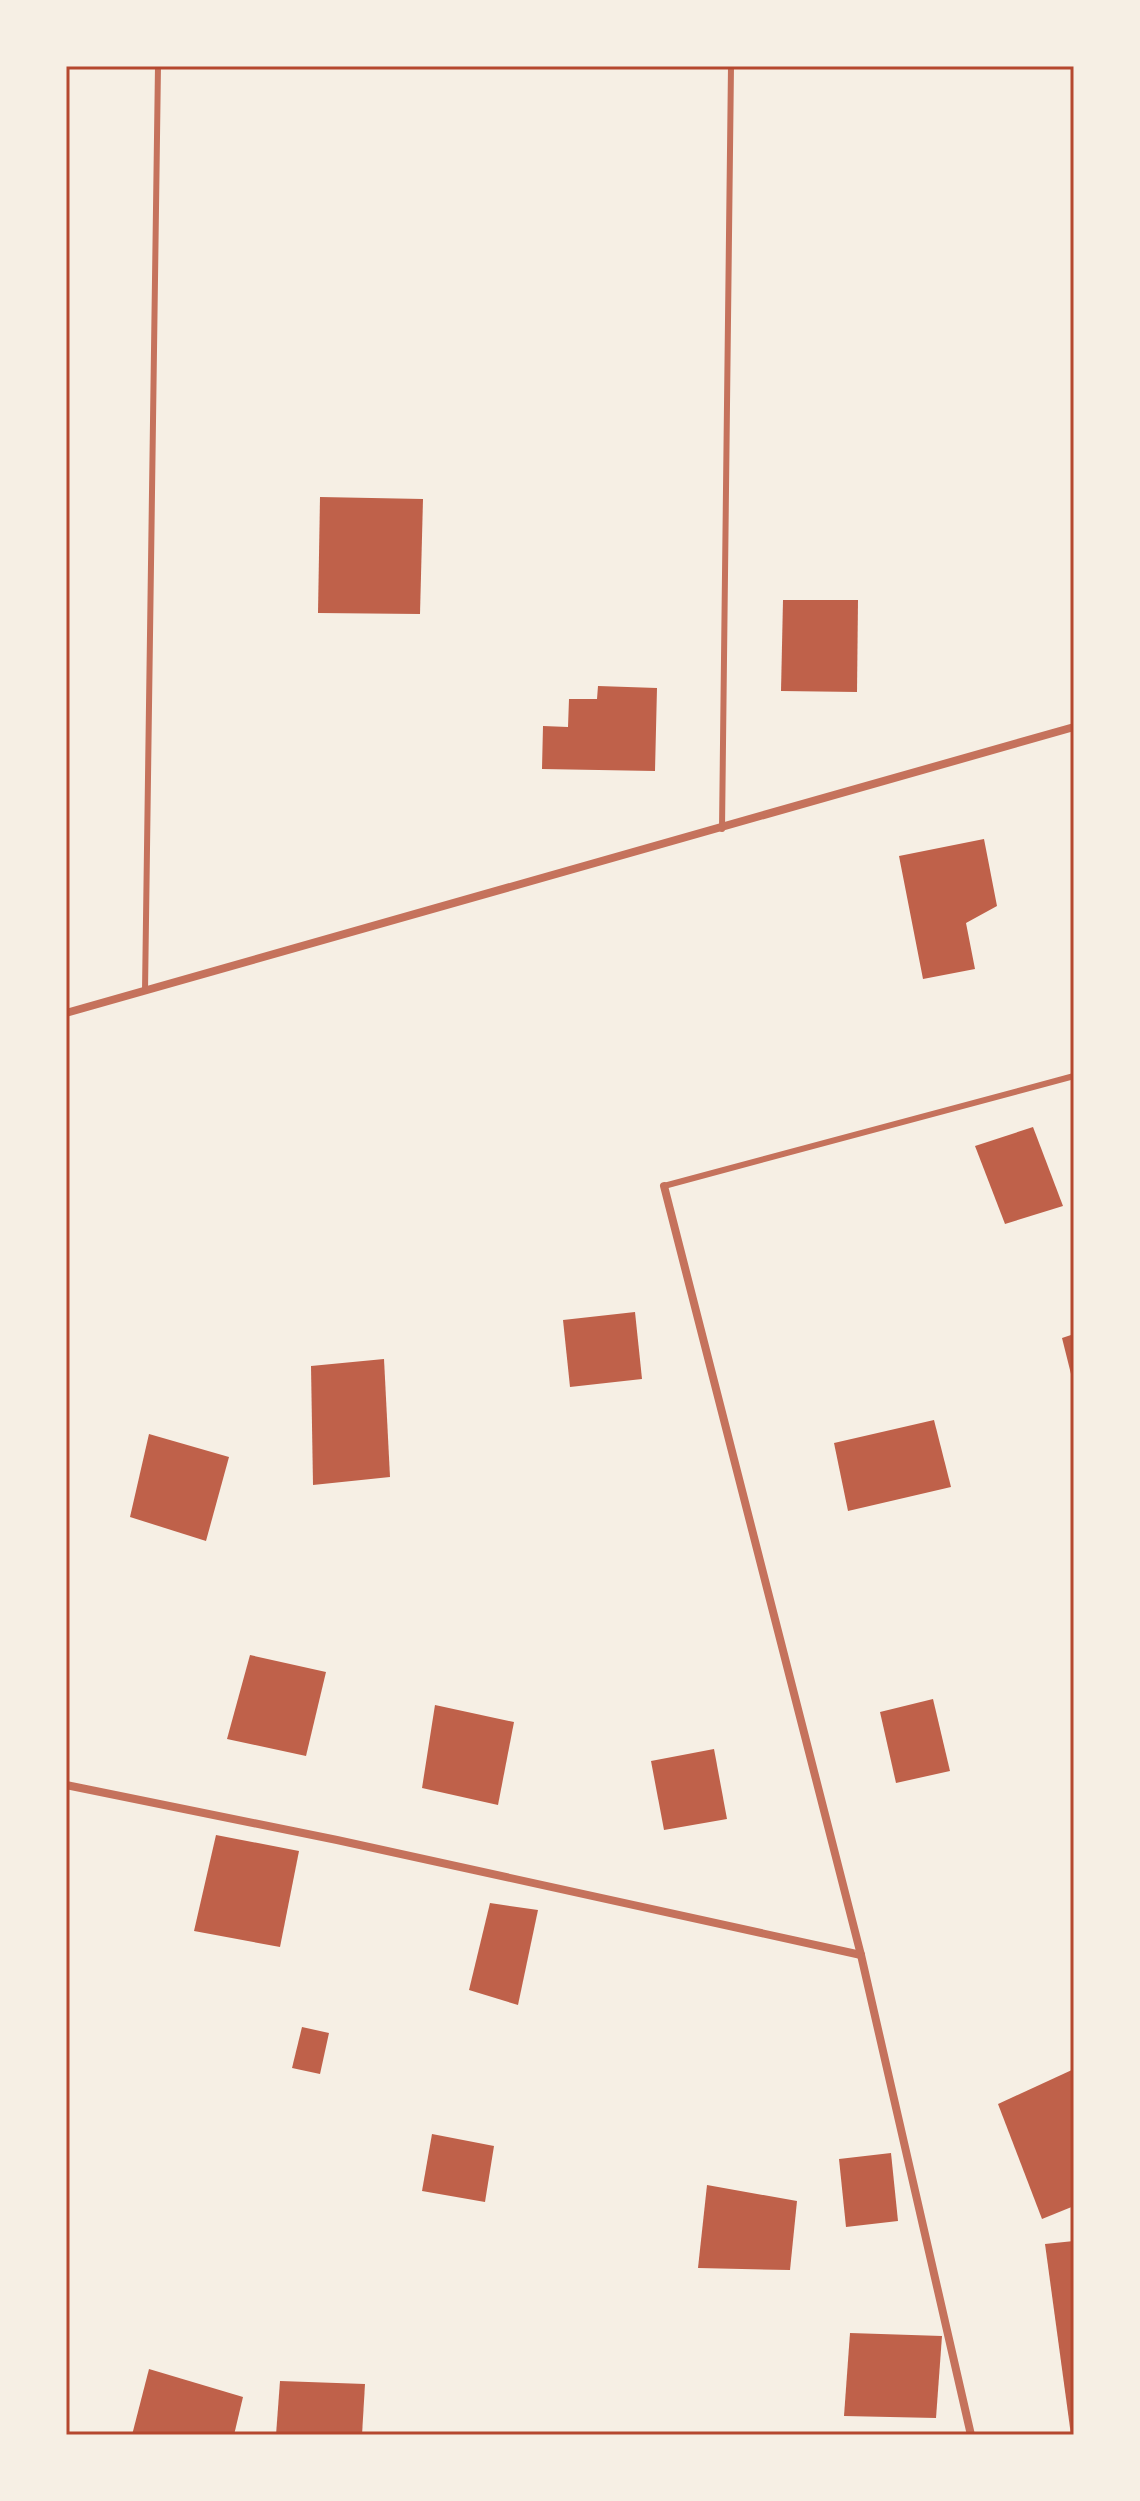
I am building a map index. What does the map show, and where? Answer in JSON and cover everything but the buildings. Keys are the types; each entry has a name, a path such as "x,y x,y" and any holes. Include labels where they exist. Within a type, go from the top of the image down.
{"street":[{"path":"66,1013 1074,727"},
{"path":"664,1186 861,1955 971,2435"},
{"path":"66,1785 337,1840 861,1955"}],"lane":[{"path":"145,991 158,66"},
{"path":"722,829 731,66"},
{"path":"664,1186 1074,1076"}]}
